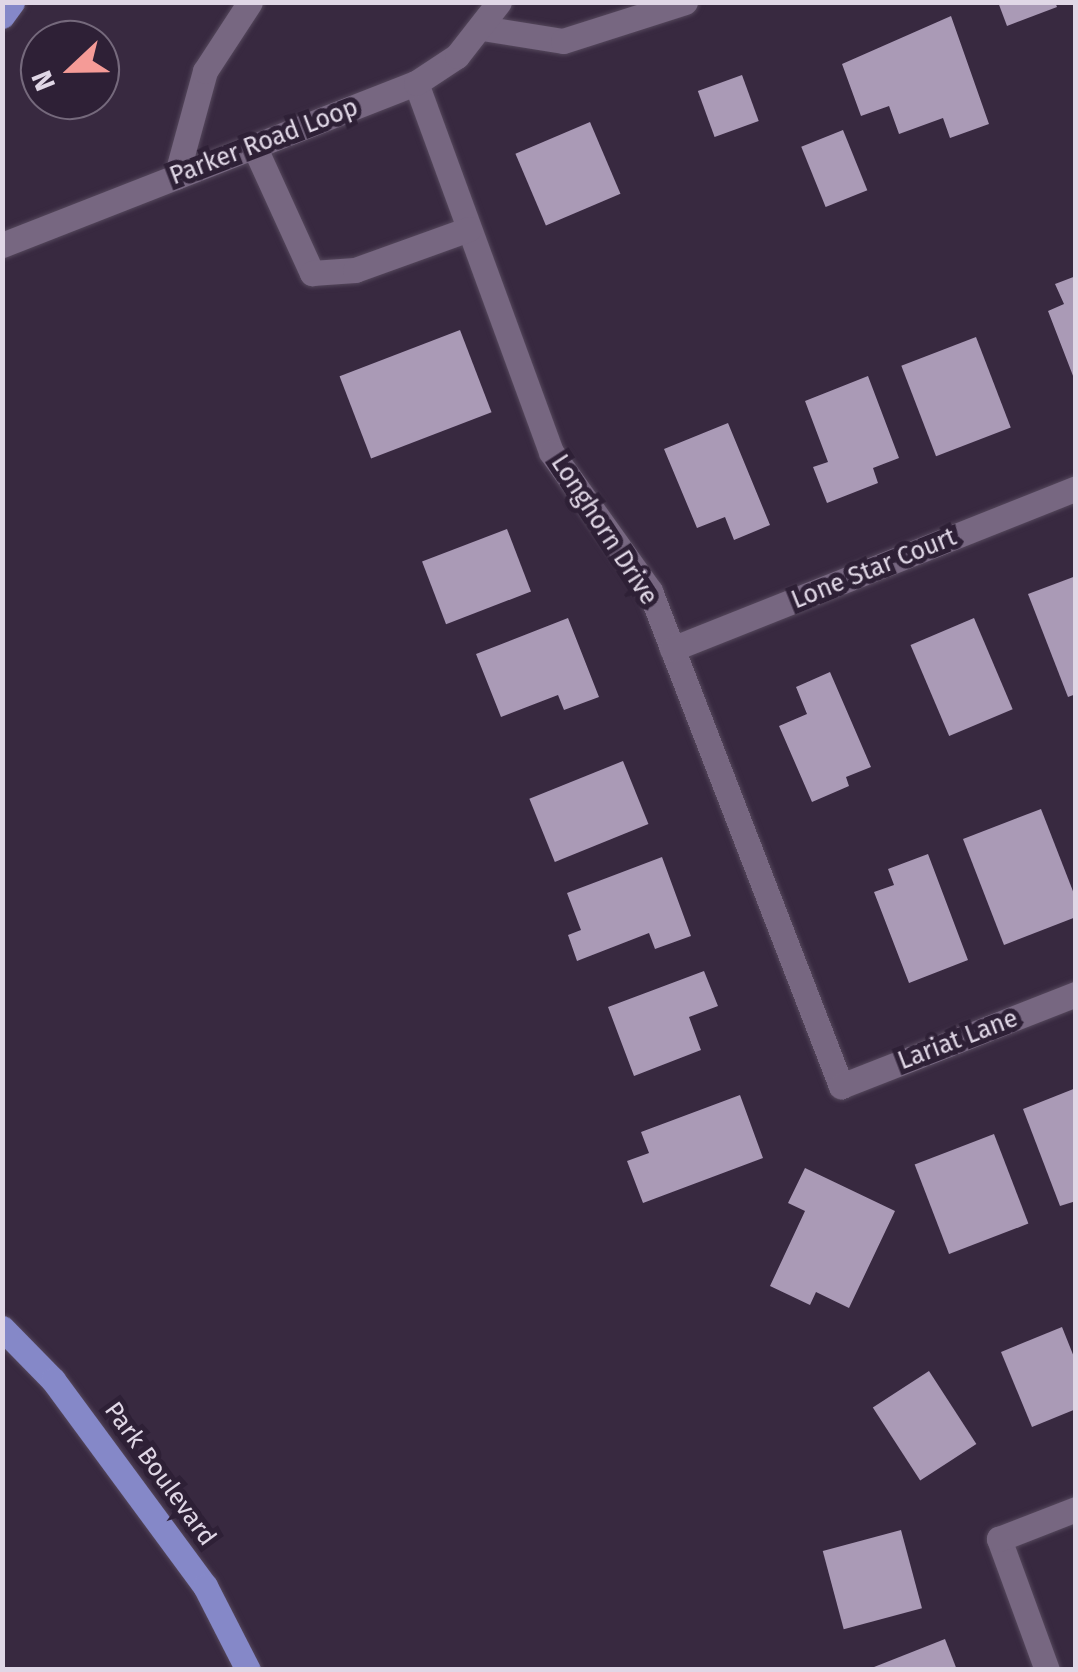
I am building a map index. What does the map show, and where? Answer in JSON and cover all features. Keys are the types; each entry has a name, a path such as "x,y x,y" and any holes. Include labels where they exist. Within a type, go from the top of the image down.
{"main road":[{"path":"2,16 12,2"},
{"name":"Park Boulevard","path":"2,1328 53,1380 194,1570 248,1670"}],"street":[{"path":"176,177 205,72 250,2"},
{"name":"Parker Road Loop","path":"2,245 416,83 457,56 499,2"},
{"path":"482,28 562,41 685,2"},
{"name":"Longhorn Drive","path":"416,83 551,452 650,591 841,1086"},
{"path":"254,146 312,273 355,270 469,229"},
{"name":"Lone Star Court","path":"672,650 1076,488"},
{"name":"Lariat Lane","path":"841,1086 1076,994"},
{"path":"1047,1670 999,1539 1076,1510"}],"building":[{"path":"998,2 1055,2 1057,7 1007,26"},
{"path":"951,16 989,124 950,138 943,118 899,134 889,106 861,116 842,64"},
{"path":"742,75 759,121 715,137 698,91"},
{"path":"590,122 620,194 546,225 515,154"},
{"path":"843,130 867,190 826,207 801,147"},
{"path":"1076,276 1075,381 1048,311 1064,304 1055,284"},
{"path":"460,330 492,412 371,458 340,376"},
{"path":"976,337 1011,428 936,456 901,366"},
{"path":"868,376 899,458 873,468 878,483 827,503 813,467 828,462 805,401"},
{"path":"728,423 770,525 734,540 725,517 697,528 664,449"},
{"path":"507,529 531,592 446,624 422,562"},
{"path":"1076,576 1076,694 1068,697 1028,594"},
{"path":"568,618 599,697 564,710 558,695 501,717 476,654"},
{"path":"974,618 1013,709 949,736 910,645"},
{"path":"830,672 871,767 846,777 849,786 812,802 779,726 807,714 796,687"},
{"path":"623,761 648,824 555,862 529,799"},
{"path":"1041,809 1076,899 1076,917 1004,945 963,839"},
{"path":"928,854 968,960 909,983 874,892 894,885 888,869"},
{"path":"662,857 691,936 655,949 649,933 577,961 568,935 581,930 567,893"},
{"path":"704,971 718,1006 689,1017 701,1050 634,1076 608,1007"},
{"path":"1076,1088 1076,1201 1060,1206 1023,1109"},
{"path":"740,1095 763,1158 643,1203 627,1161 649,1153 641,1132"},
{"path":"994,1134 1028,1224 949,1254 915,1164"},
{"path":"805,1168 895,1211 849,1308 816,1292 810,1305 770,1286 805,1211 788,1203"},
{"path":"1062,1327 1076,1362 1076,1409 1032,1427 1001,1352"},
{"path":"929,1371 976,1444 920,1480 873,1407"},
{"path":"901,1530 922,1608 844,1629 823,1551"},
{"path":"945,1639 957,1670 869,1670 869,1669"}]}
